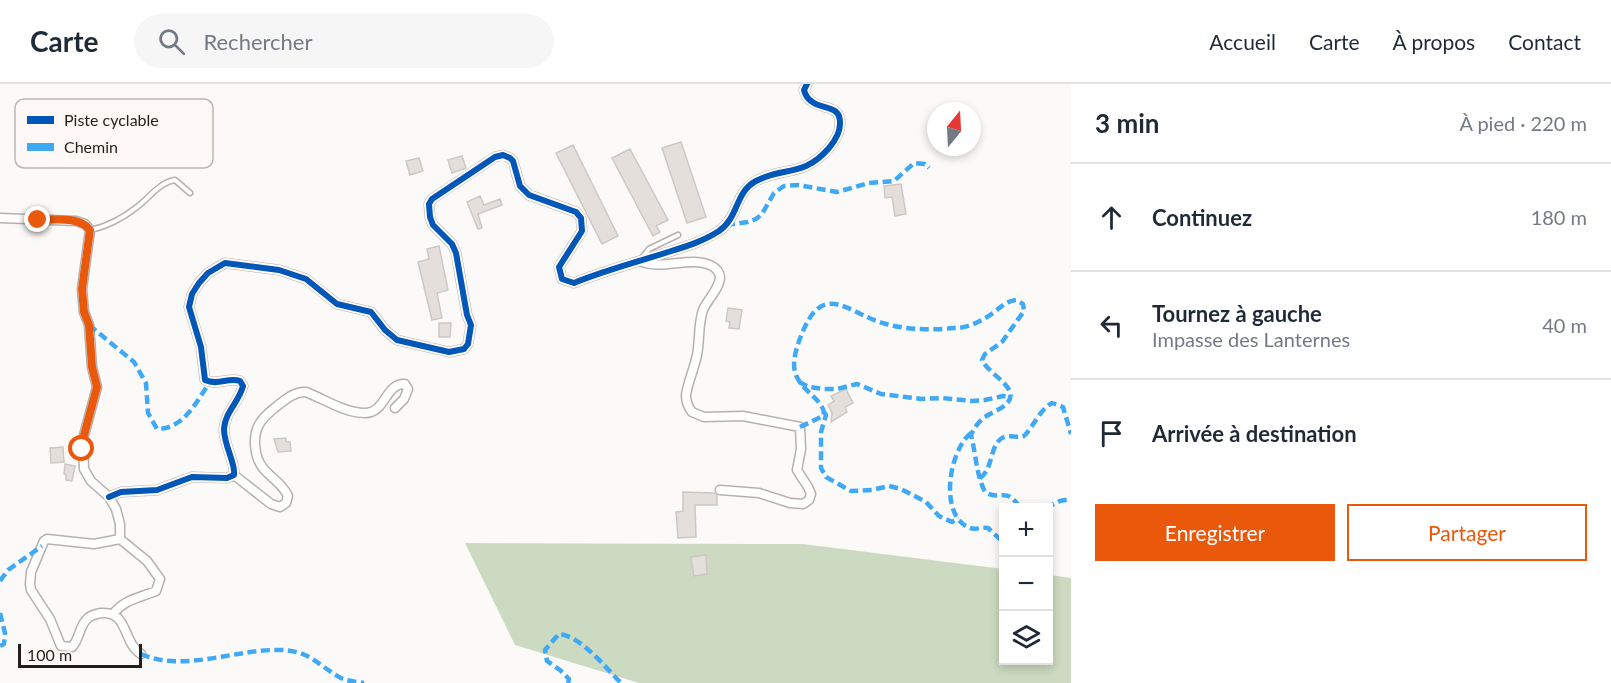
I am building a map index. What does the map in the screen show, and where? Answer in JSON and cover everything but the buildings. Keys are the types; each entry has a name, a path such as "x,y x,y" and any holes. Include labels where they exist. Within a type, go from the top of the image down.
{"street":[{"path":"234,476 234,466 226,450 224,428 231,408 243,386 240,381 236,380 215,383 205,380 201,347 189,307 192,294 208,273 225,263 279,270 306,279 337,304 371,312 385,330 397,340 436,350 456,352 464,349 468,344 471,325 453,246 433,225 430,217 429,204 432,199 495,157 503,155 513,161 520,186 529,195 576,212 582,218 582,231 559,267 562,279 574,283 700,242 721,230 736,212 745,189 752,183 766,177 803,168 825,152 838,134 840,118 832,109 811,101 804,86"},
{"path":"0,218 76,221 85,224 90,230 82,289 84,312 89,325 92,367 97,387 82,449 84,469 96,486 109,497 118,515 120,539 147,561 157,573 160,582 156,591 129,600 120,605 113,614"},
{"path":"640,261 653,265 705,264 711,265 718,273 718,284 701,316 697,355 686,396 687,404 692,412 704,417 743,416 800,427 801,449 797,470 811,494 809,500 803,504 790,503 759,493 720,490"},
{"path":"234,476 271,504 280,507 286,503 288,496 285,490 261,466 256,454 256,439 260,422 267,414 298,392 306,392 351,411 366,413 380,406 397,384 405,384 408,389 404,399 395,408"},
{"path":"109,497 121,492 148,492 165,488 192,477 227,478 234,476"},
{"path":"120,539 94,544 47,539 44,541 32,572 31,590 50,619 61,646 72,647 75,644 85,621 90,616 100,613 113,614 122,620 126,636 134,650 141,654"}],"lane":[{"path":"90,230 106,227 137,207 168,181 175,180 190,194"},
{"path":"640,261 649,249 678,235"}],"green space":[{"path":"465,543 803,544 999,568 999,665 1053,665 1053,576 1071,578 1071,683 639,683 515,645"}],"marked path":[{"path":"726,225 756,219 762,214 774,193 784,186 798,185 837,192 869,183 894,181 914,163 925,164 929,168"},
{"path":"800,427 823,416 824,412 801,384 794,368 795,354 801,336 809,318 818,308 828,304 838,304 886,324 938,329 970,325 984,319 1006,303 1016,300 1023,304 1024,311 1002,342 985,354 982,360 1008,388 1009,401 1002,408 985,417 971,435 985,492 990,495 1007,495 1016,503"},
{"path":"89,325 134,362 146,383 148,413 157,429 166,428 182,419 210,382"},
{"path":"799,382 809,387 824,389 837,389 857,384 881,394 922,399 972,401 1010,397"},
{"path":"980,478 988,469 999,440 1006,436 1024,436 1044,409 1052,403 1063,407 1071,434"},
{"path":"824,412 826,415 821,432 821,468 826,477 851,491 889,486 901,489 926,502 939,516 952,522 959,519"},
{"path":"971,433 963,441 957,453 950,482 950,497 960,521 970,528 988,528 999,538"},
{"path":"1053,504 1071,499"},
{"path":"0,581 8,570 42,546"},
{"path":"0,613 5,633 4,644 0,646"},
{"path":"568,683 569,679 547,661 545,650 559,634 576,640 584,646 621,683"},
{"path":"141,654 157,659 192,661 262,651 290,651 306,655 341,678 364,683"}],"cycle path":[{"path":"109,497 121,492 157,490 192,477 227,478 234,475 224,429 227,417 243,386 240,381 236,380 214,382 205,380 201,347 189,307 192,294 208,273 225,263 279,270 306,279 337,304 371,312 385,330 397,340 449,352 464,349 468,344 471,325 467,315 456,253 452,244 433,225 429,204 432,199 495,157 503,155 510,158 513,161 520,186 529,195 576,212 581,218 582,231 559,267 562,279 574,283 706,238 725,225 744,191 756,181 802,168 820,157 836,137 840,127 839,118 834,110 815,104 808,99 804,90 807,84"}],"route":[{"path":"38,220 76,221 85,224 91,235 83,274 82,303 89,325 92,367 97,387 82,449"}]}
